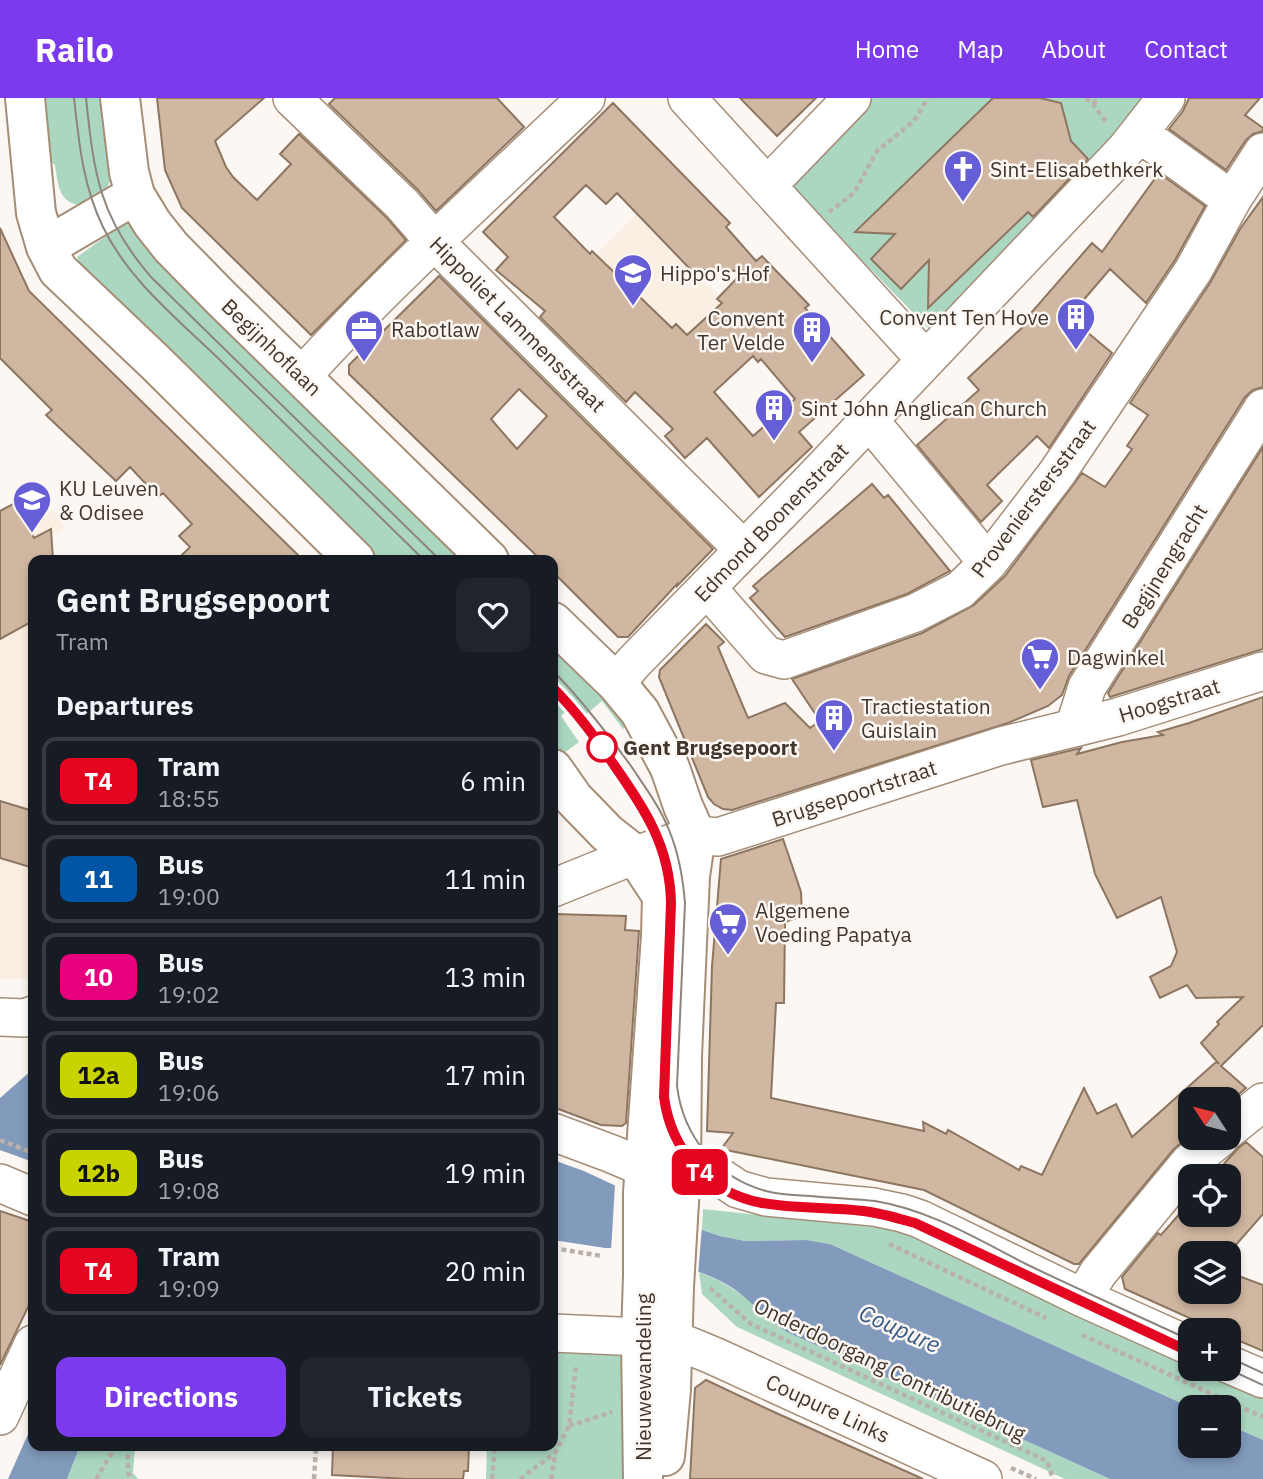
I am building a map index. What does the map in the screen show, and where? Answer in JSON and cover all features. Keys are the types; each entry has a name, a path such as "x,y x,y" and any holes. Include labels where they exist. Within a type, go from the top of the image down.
{"main road":[{"path":"25,98 36,213 46,247 58,270 350,555"},
{"name":"Begijnhoflaan","path":"120,98 129,172 135,195 171,247 484,555"},
{"path":"46,247 135,195"},
{"path":"558,627 616,683 640,712 670,768 696,835 690,876 682,1056 662,1185"},
{"path":"558,776 574,799 607,833 635,855 662,896 662,1185"},
{"name":"Nieuwewandeling","path":"643,1479 656,1339 675,1283 662,1185"},
{"name":"Nieuwewandeling","path":"656,1339 671,1389 664,1479"}],"street":[{"name":"Hippoliet Lammensstraat","path":"292,98 402,204 435,242 744,550"},
{"path":"302,376 435,242 586,98"},
{"path":"687,98 925,359"},
{"path":"768,185 852,98"},
{"name":"Edmond Boonenstraat","path":"616,683 1126,149 1166,98"},
{"path":"1139,133 1232,200"},
{"name":"Provenierstersstraat","path":"707,588 766,655 784,660 915,613 960,590 988,563 1057,473 1193,271 1232,200 1263,152"},
{"name":"Begijnengracht","path":"1074,728 1087,687 1263,408"},
{"path":"869,420 988,563"},
{"name":"Hoogstraat","path":"1074,728 1118,717 1263,671"},
{"name":"Brugsepoortstraat","path":"558,886 635,855 696,835 718,837 1001,746 1074,728"},
{"path":"1241,1120 1263,1102"},
{"path":"558,1134 612,1154 662,1185 708,1169 738,1189 766,1197 862,1206 920,1219 1178,1341"},
{"path":"1083,1298 1098,1273 1189,1163 1205,1150"},
{"path":"0,1183 28,1195"},
{"name":"Coupure Links","path":"566,1334 680,1342 983,1479"},
{"path":"0,1416 28,1356"},
{"path":"1241,1370 1263,1379"}],"path":[{"path":"806,229 854,193 877,151 914,121 928,98"},
{"path":"1093,104 1099,98"},
{"path":"622,786 646,820"},
{"path":"0,1140 28,1151"},
{"path":"885,1241 1047,1318"},
{"path":"558,1249 602,1256"},
{"name":"Onderdoorgang Contributiebrug","path":"675,1283 751,1324 1047,1461 1053,1479"},
{"path":"558,1447 569,1426 566,1334"},
{"path":"1081,1335 1263,1417"},
{"path":"569,1426 619,1409"},
{"path":"96,1479 113,1451"},
{"path":"128,1451 128,1472 131,1479"},
{"path":"314,1479 316,1451"},
{"path":"492,1479 495,1451"},
{"path":"520,1479 556,1451"},
{"path":"551,1479 556,1451"}],"shaded area":[{"name":"Hippo's Hof","path":"637,214 720,296 718,299 722,303 697,325 707,335 663,364 627,401 541,316 592,251 596,254"},
{"name":"KU Leuven & Odisee","path":"53,510 65,528 0,561 0,539"},
{"path":"28,574 28,978 0,979 0,587"}],"green space":[{"path":"39,98 108,98 116,172 107,187 78,205 66,200 58,185 55,165 44,156"},
{"path":"873,98 1149,98 932,332 789,186"},
{"path":"130,219 466,555 372,555 81,267 77,257"},
{"path":"558,645 631,722 623,729 602,701 577,722 567,710 561,716 579,742 560,756"},
{"path":"703,1209 900,1230 1178,1359 1178,1381 1225,1381 1263,1398 1263,1440 1241,1430 1241,1395 1178,1395 1178,1402 830,1244 806,1240 745,1241 702,1230"},
{"path":"699,1272 737,1292 787,1332 1110,1479 1065,1479 737,1327 702,1294"},
{"path":"558,1344 621,1345 629,1479 486,1479 487,1451 558,1451"},
{"path":"78,1451 135,1451 133,1473 138,1479 67,1479"}],"water":[{"path":"0,1065 28,1067 28,1160 0,1150"},
{"name":"Coupure","path":"558,1162 584,1171 702,1230 720,1236 745,1241 806,1240 830,1244 1178,1402 1178,1458 1241,1458 1241,1430 1263,1440 1263,1479 1110,1479 787,1332 717,1279 672,1263 610,1248 558,1241"},
{"path":"28,1434 28,1451 78,1451 67,1479 8,1479"}],"pier":[{"path":"0,1062 28,1064 28,1073 0,1098"},
{"path":"615,1185 702,1226 698,1275 611,1251"}],"building":[{"path":"157,98 264,98 215,141 233,177 257,200 291,164 280,154 299,134 387,218 406,240 311,335 182,208 165,170"},
{"path":"335,98 497,98 524,127 436,211 417,189 329,104"},
{"path":"740,98 816,98 777,136"},
{"name":"Sint-Elisabethkerk","path":"993,98 1040,98 1061,103 1071,141 1088,159 1033,217 1028,212 928,308 929,260 901,289 871,259 895,234 855,232"},
{"path":"1189,98 1260,98 1245,115 1263,128 1263,131 1246,140 1226,170 1169,129"},
{"path":"613,103 730,223 726,227 756,261 762,256 809,305 805,308 864,375 799,432 812,447 759,497 707,438 685,458 665,436 673,429 635,392 626,402 540,317 545,311 496,270 508,257 483,232","holes":["586,185 606,204 617,193 691,270 744,271 717,299 722,303 687,335 676,324 672,328 592,251 590,254 554,217","753,356 758,362 761,359 795,399 753,436 714,392"]},
{"path":"1159,173 1205,206 1175,260 1146,303 1110,269 1069,317 1112,353 1049,448 1037,436 987,485 1002,501 981,522 917,445 979,390 968,378 1026,324 1024,321 1092,243 1102,252"},
{"path":"1263,197 1263,387 1253,390 1245,397 1069,676 1062,695 1048,706 1008,723 732,810 714,804 708,797 659,677 660,670 706,624 724,642 718,647 748,718 785,703 810,728 820,721 792,679 922,633 974,605 1005,576 1082,473 1105,487 1132,449 1127,446 1148,415 1130,403 1210,283 1240,229"},
{"path":"0,228 29,291 298,555 182,555 190,547 179,536 192,524 163,493 158,497 130,467 116,481 46,415 52,410 0,358"},
{"path":"439,276 713,549 628,637 618,637 558,577 558,555 536,555 349,374 349,365","holes":["519,389 547,416 517,449 491,419"]},
{"path":"1263,447 1263,649 1110,697 1108,693"},
{"path":"872,484 884,498 888,495 950,571 907,594 785,637 750,598 758,591 753,586"},
{"path":"15,503 34,538 51,529 53,555 28,555 28,624 0,639 0,511"},
{"path":"1263,697 1263,1025 1221,1066 1246,1088 1241,1092 1241,1087 1188,1087 1216,1062 1219,1064 1201,1043 1219,1024 1217,1022 1243,997 1196,998 1187,985 1160,998 1150,977 1171,966 1177,952 1161,897 1117,918 1095,874 1077,800 1043,807 1031,760 1081,748 1077,754 1163,735 1158,732"},
{"path":"0,801 28,809 28,866 0,858"},
{"path":"783,839 801,892 802,916 785,922 784,1003 776,1003 771,1098 924,1131 923,1122 946,1134 948,1130 1019,1170 1021,1166 1042,1175 1084,1088 1097,1114 1116,1104 1132,1137 1178,1096 1178,1146 1079,1264 1074,1264 924,1190 721,1149 733,1133 707,1131 712,966 721,859"},
{"path":"558,914 626,916 625,930 639,931 626,1123 622,1126 601,1125 558,1109"},
{"path":"1246,1142 1263,1157 1263,1214 1239,1241 1178,1241 1178,1304 1241,1304 1241,1277 1263,1285 1263,1351 1241,1342 1241,1318 1189,1318 1125,1289 1122,1277 1158,1233 1161,1235 1178,1216 1178,1227 1241,1227 1241,1164 1224,1164 1236,1150 1241,1150 1241,1146"},
{"path":"0,1211 28,1220 28,1307 0,1365"},
{"path":"706,1380 923,1479 690,1479 695,1388"},
{"path":"333,1451 469,1451 468,1471 464,1471 463,1479 332,1475"}],"tram line":[{"path":"74,98 86,180 96,212 114,247 127,265 173,316 419,555"},
{"path":"86,98 92,150 102,194 120,234 134,255 151,277 435,555"},
{"path":"558,676 594,717 631,766 661,813 675,848 685,903 677,1086 687,1122 705,1152 732,1176 766,1191 875,1201 915,1211 1178,1335"},
{"path":"558,693 593,735 636,797 661,846 670,883 671,903 664,1097 675,1135 695,1166 725,1190 762,1203 863,1211 915,1223 1178,1346"},
{"name":"T4","path":"558,693 620,772 644,809 662,846 671,893 664,1097 673,1132 699,1171 727,1191 754,1201 865,1211 915,1223 1178,1347"},
{"path":"1241,1363 1263,1373"},
{"path":"1241,1375 1263,1385"}],"place":[{"name":"Sint-Elisabethkerk","path":"963,203"},
{"name":"Hippo's Hof","path":"633,307"},
{"name":"Convent Ten Hove","path":"1076,351"},
{"name":"Rabotlaw","path":"364,363"},
{"name":"Convent Ter Velde","path":"812,364"},
{"name":"Sint John Anglican Church","path":"774,442"},
{"name":"KU Leuven & Odisee","path":"32,534"},
{"name":"Dagwinkel","path":"1040,691"},
{"name":"Gent Brugsepoort","path":"602,747"},
{"name":"Tractiestation Guislain","path":"834,752"},
{"name":"Algemene Voeding Papatya","path":"728,956"}]}
